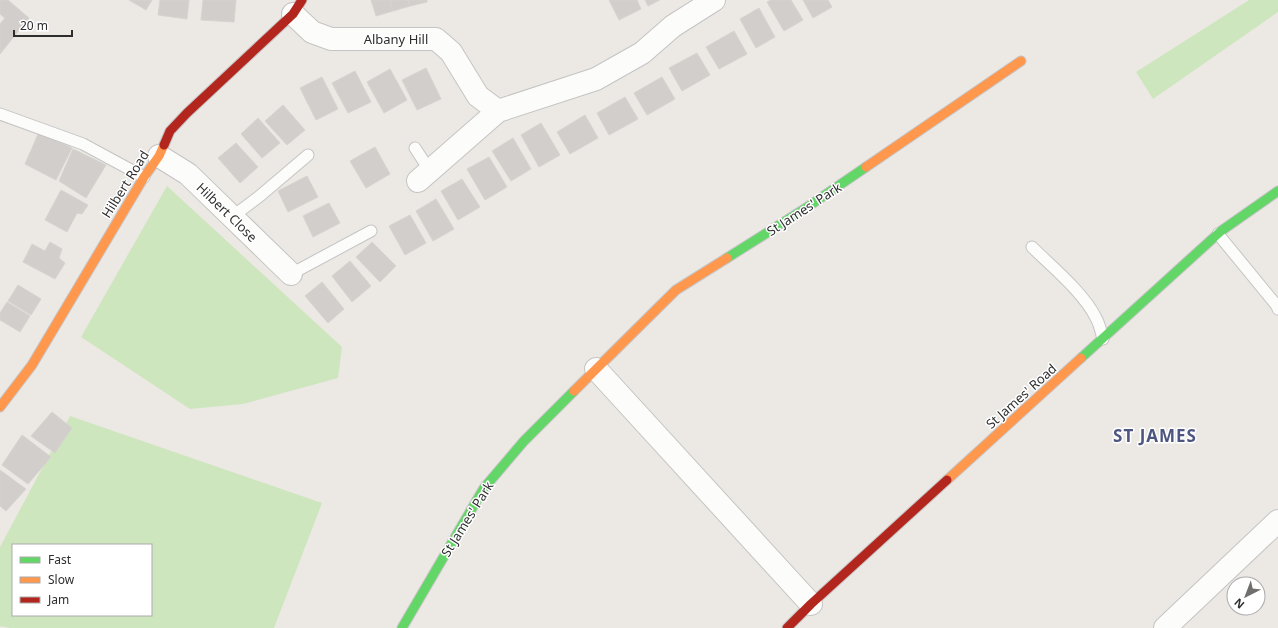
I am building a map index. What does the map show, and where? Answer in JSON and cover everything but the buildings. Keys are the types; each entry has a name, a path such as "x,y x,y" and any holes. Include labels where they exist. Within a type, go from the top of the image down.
{"street":[{"path":"424,176 498,111 596,79 642,53 673,26 714,0"},
{"name":"Albany Hill","path":"298,7 312,32 331,39 436,39 451,52 478,96 498,111"},
{"name":"Hilbert Road","path":"0,407 32,365 144,177 159,156 170,131 298,7"},
{"name":"St James' Park","path":"402,628 484,488 524,441 676,290 803,210 1021,61"},
{"name":"Hilbert Close","path":"159,156 188,174 291,274"},
{"name":"St James' Road","path":"787,628 811,604 1218,234 1278,191"},
{"path":"596,369 811,604"},
{"path":"1165,628 1278,521"}],"lane":[{"path":"0,114 83,144 144,177"},
{"path":"415,148 424,176"},
{"path":"232,216 261,195 308,155"},
{"path":"291,274 371,231"},
{"path":"1218,234 1278,309"},
{"path":"1032,247 1074,289 1087,305 1096,318 1103,339"}],"green space":[{"path":"1249,0 1278,0 1278,12 1153,99 1136,72"},
{"path":"167,186 342,347 338,378 243,404 190,409 81,337"},
{"path":"70,416 322,503 274,628 10,628 0,626 0,547"}],"traffic: fast":[{"path":"727,258 803,210 866,167"},
{"path":"1081,358 1221,231 1278,191"},
{"path":"402,628 484,488 524,441 574,391"}],"traffic: slow":[{"path":"866,167 1021,61"},
{"path":"0,407 32,365 144,177 159,156 164,145"},
{"path":"574,391 676,290 727,258"},
{"path":"947,480 1081,358"}],"traffic: jam":[{"path":"164,145 170,131 187,113 293,14 302,0"},
{"path":"787,628 811,604 947,480"}],"district":[{"name":"ST JAMES","path":"1155,435"}]}
